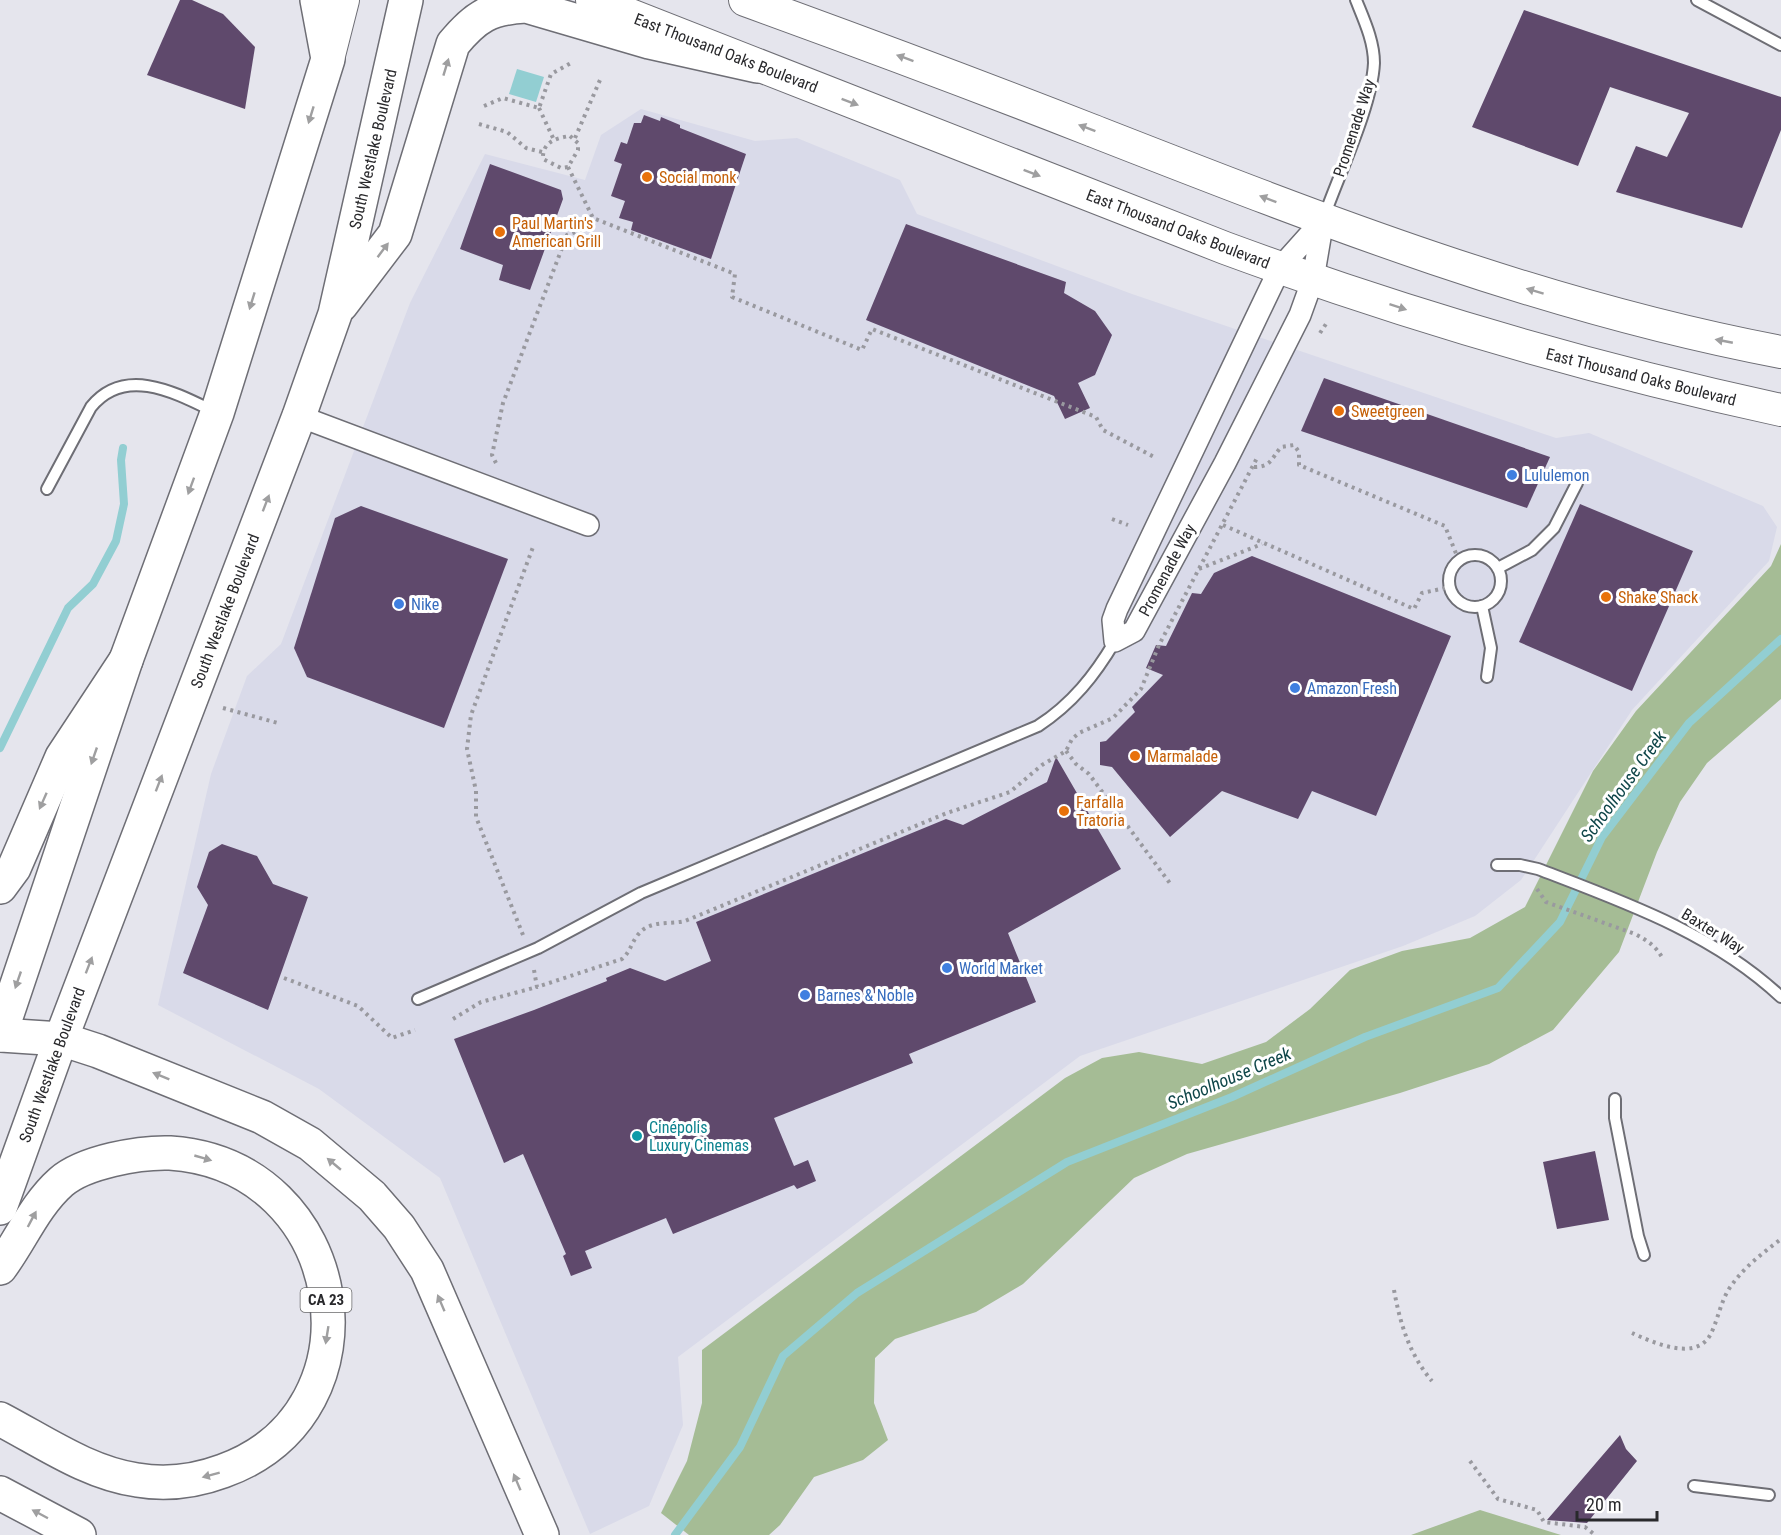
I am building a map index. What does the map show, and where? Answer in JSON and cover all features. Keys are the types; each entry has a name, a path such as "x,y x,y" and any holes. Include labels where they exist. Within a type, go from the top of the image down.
{"main road":[{"path":"317,0 328,59"},
{"path":"343,0 328,59 217,413 126,660 0,1035 61,1040 98,1051 262,1117 310,1144 372,1196 399,1227 427,1270 542,1535"},
{"name":"South Westlake Boulevard","path":"0,1208 61,1040 299,416 335,314 406,0"},
{"name":"East Thousand Oaks Boulevard","path":"592,0 1280,268 1550,355 1781,410"},
{"path":"745,0 938,70 1323,220 1459,268 1566,300 1715,339 1781,352"},
{"path":"335,314 395,234 453,44 475,19 505,7 526,6 649,42 757,66"},
{"path":"0,887 14,868 62,758 126,660"},
{"name":"CA 23","path":"0,1268 20,1242 41,1202 63,1180 95,1165 131,1156 162,1153 192,1155 230,1166 257,1181 275,1194 296,1219 324,1277 329,1322 322,1364 308,1402 281,1438 242,1464 210,1476 172,1482 138,1480 101,1473 0,1419"},
{"path":"0,1493 79,1535"}],"street":[{"name":"Promenade Way","path":"1323,220 1313,279 1300,315 1230,453 1134,631 1115,641 1113,620 1117,609 1280,268 1323,220"},
{"path":"299,416 588,525"}],"lane":[{"name":"Promenade Way","path":"1323,220 1371,88 1374,60 1369,32 1356,0"},
{"path":"1697,0 1781,45"},
{"path":"47,489 91,407 101,395 120,386 146,384 184,397 217,413"},
{"path":"1498,568 1532,550 1554,528 1577,483"},
{"path":"1478,555 1498,568 1501,583 1499,590 1496,597 1482,606 1466,605 1459,601 1450,588 1451,572 1459,561 1478,555"},
{"path":"1482,606 1491,648 1487,677"},
{"path":"418,999 538,948 641,893 1038,726 1060,712 1098,671 1115,641"},
{"name":"Baxter Way","path":"1497,865 1520,865 1539,870 1675,924 1734,961 1781,997"},
{"path":"1615,1099 1615,1118 1638,1236 1644,1255"},
{"path":"1694,1486 1769,1495"}],"path":[{"path":"554,140 539,108 552,74 570,63"},
{"path":"568,167 578,150 575,138 600,80"},
{"path":"484,106 503,98 539,108"},
{"path":"479,124 507,132 526,148 542,152"},
{"path":"542,152 554,140 575,138"},
{"path":"542,152 543,159 547,163 568,167"},
{"path":"568,167 593,218 735,274 732,297 751,307 862,350 872,329 1096,417 1103,430 1156,458"},
{"path":"504,466 494,462 492,455 503,403 567,235 581,230 593,218"},
{"path":"1316,338 1328,321"},
{"path":"1254,467 1264,467 1270,463 1281,447 1294,445 1299,452 1299,465 1445,526 1459,561"},
{"path":"453,1018 481,1002 537,987 622,959 629,953 637,935 648,926 685,921 947,813 1010,792 1041,765 1066,751 1072,739 1113,718 1141,689 1159,645 1254,467 1261,448"},
{"path":"1112,519 1128,525"},
{"path":"1223,525 1414,609 1422,593 1450,588"},
{"path":"1198,570 1262,543"},
{"path":"523,935 476,817 476,791 467,749 471,715 533,547"},
{"path":"223,708 278,723"},
{"path":"1066,751 1076,764 1089,774 1172,886"},
{"path":"1546,902 1635,934 1657,948 1663,959"},
{"path":"534,970 537,987"},
{"path":"284,978 358,1006 392,1038 415,1030"},
{"path":"1632,1333 1675,1348 1691,1349 1708,1339 1730,1288 1756,1258 1781,1239"},
{"path":"1394,1290 1401,1328 1422,1369 1432,1381"},
{"path":"1470,1461 1498,1499 1537,1510 1544,1522 1585,1527 1595,1535"}],"shaded area":[{"path":"641,109 755,141 797,138 900,180 917,214 1132,294 1556,438 1589,433 1763,506 1777,527 1769,561 1632,710 1521,880 1475,916 1403,946 1080,1056 678,1357 683,1425 649,1506 590,1534 440,1178 319,1089 158,1005 211,774 247,676 281,644 410,303 485,154 585,180 601,135"}],"green space":[{"path":"1781,544 1781,699 1707,763 1680,802 1657,852 1619,952 1553,1030 1489,1064 1400,1093 1187,1154 1134,1178 1023,1284 976,1312 895,1339 875,1358 874,1403 888,1440 863,1460 814,1477 780,1525 769,1535 689,1535 661,1513 687,1461 702,1403 702,1350 1065,1078 1102,1058 1139,1052 1202,1064 1266,1042 1310,1009 1350,970 1402,951 1470,938 1525,907 1593,771 1636,711 1771,566"},
{"path":"1480,1510 1561,1535 1411,1535"}],"water":[{"path":"517,69 544,77 536,102 509,94"}],"building":[{"path":"180,0 192,0 223,14 255,47 245,109 147,75"},
{"path":"1524,10 1781,97 1781,130 1742,228 1616,192 1636,146 1667,157 1689,113 1610,87 1578,166 1472,127"},
{"path":"644,115 660,121 661,117 680,125 680,128 746,154 711,259 631,230 633,222 619,218 625,201 611,196 622,164 614,161 621,142 627,144 634,123 641,123"},
{"path":"490,164 561,190 563,199 530,290 499,280 503,265 460,249"},
{"path":"906,224 1066,282 1064,293 1095,311 1112,335 1095,375 1078,383 1090,408 1065,419 1054,396 866,320"},
{"path":"1324,378 1550,457 1527,508 1301,431"},
{"name":"Shake Shack","path":"1580,504 1693,551 1632,691 1519,642"},
{"name":"Nike","path":"361,506 508,559 444,728 307,677 294,648 335,518"},
{"name":"Amazon Fresh","path":"1252,556 1451,636 1376,816 1312,791 1298,819 1222,791 1170,837 1112,767 1100,765 1100,742 1106,741 1135,712 1132,707 1163,675 1146,668 1156,645 1166,646 1192,593 1201,594 1214,573"},
{"path":"1056,757 1121,869 1008,933 1036,1002 909,1054 913,1063 774,1118 794,1166 808,1160 816,1181 797,1189 794,1185 673,1234 666,1218 585,1251 592,1268 571,1276 563,1256 566,1254 523,1154 504,1163 454,1039 607,981 606,978 630,968 665,981 711,961 696,922 946,819 963,825 1047,782"},
{"path":"222,844 257,856 273,884 308,897 268,1010 183,973 208,905 197,887 209,852"},
{"path":"1595,1151 1609,1220 1557,1229 1543,1162"},
{"path":"1620,1435 1626,1449 1637,1461 1587,1523 1547,1520"}],"waterway":[{"path":"0,748 68,608 93,584 116,541 124,504 121,460 123,448"},
{"name":"Schoolhouse Creek","path":"675,1535 740,1447 783,1356 857,1293 1067,1162 1232,1097 1365,1037 1498,988 1560,922 1602,837 1689,723 1781,639"}],"place":[{"name":"Social monk","path":"647,177"},
{"name":"Paul Martin's American Grill","path":"500,232"},
{"name":"Sweetgreen","path":"1339,411"},
{"name":"Lululemon","path":"1512,475"},
{"name":"Shake Shack","path":"1606,597"},
{"name":"Nike","path":"399,604"},
{"name":"Amazon Fresh","path":"1295,688"},
{"name":"Marmalade","path":"1135,756"},
{"name":"Farfalla Tratoria","path":"1064,811"},
{"name":"World Market","path":"947,968"},
{"name":"Barnes & Noble","path":"805,995"},
{"name":"Cinépolis Luxury Cinemas","path":"637,1136"}]}
